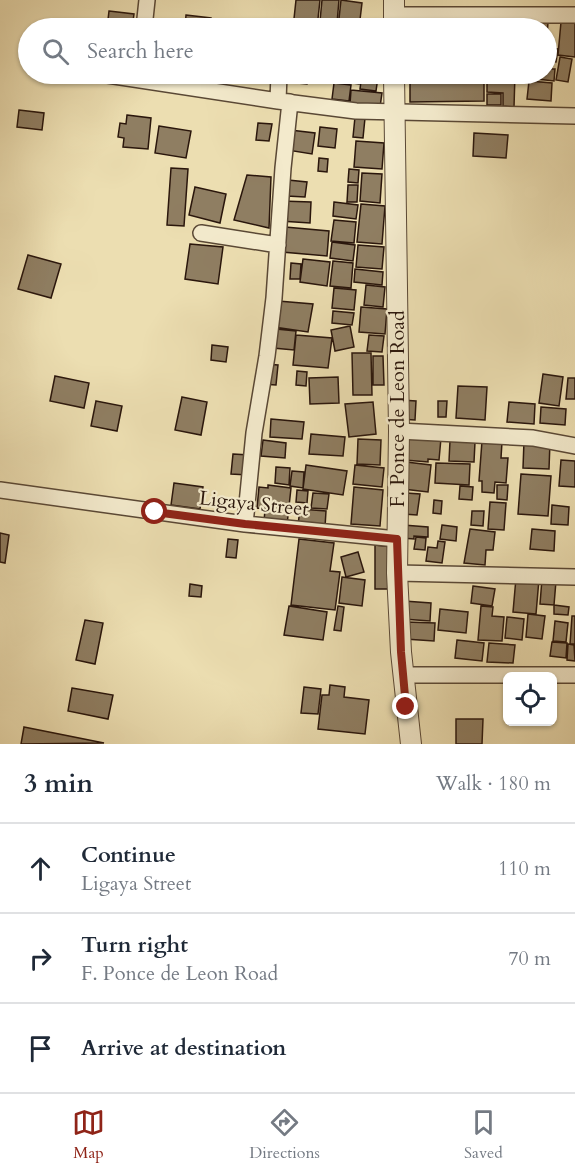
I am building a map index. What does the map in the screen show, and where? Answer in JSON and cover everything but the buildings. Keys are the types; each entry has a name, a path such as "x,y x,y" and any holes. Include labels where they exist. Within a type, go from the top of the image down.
{"street":[{"path":"145,18 147,0"},
{"path":"394,14 575,15"},
{"path":"179,84 284,102 356,111 575,116"},
{"path":"245,524 254,433 267,356 278,245 284,102 281,84"},
{"name":"F. Ponce de Leon Road","path":"394,84 399,431 397,573 403,675 411,744"},
{"path":"201,233 278,245"},
{"path":"399,431 533,438 575,446"},
{"name":"Ligaya Street","path":"0,490 245,524 397,539"},
{"path":"397,573 575,577"},
{"path":"403,675 575,675"}],"route":[{"path":"155,512 245,524 397,539 401,652 406,707"}]}
